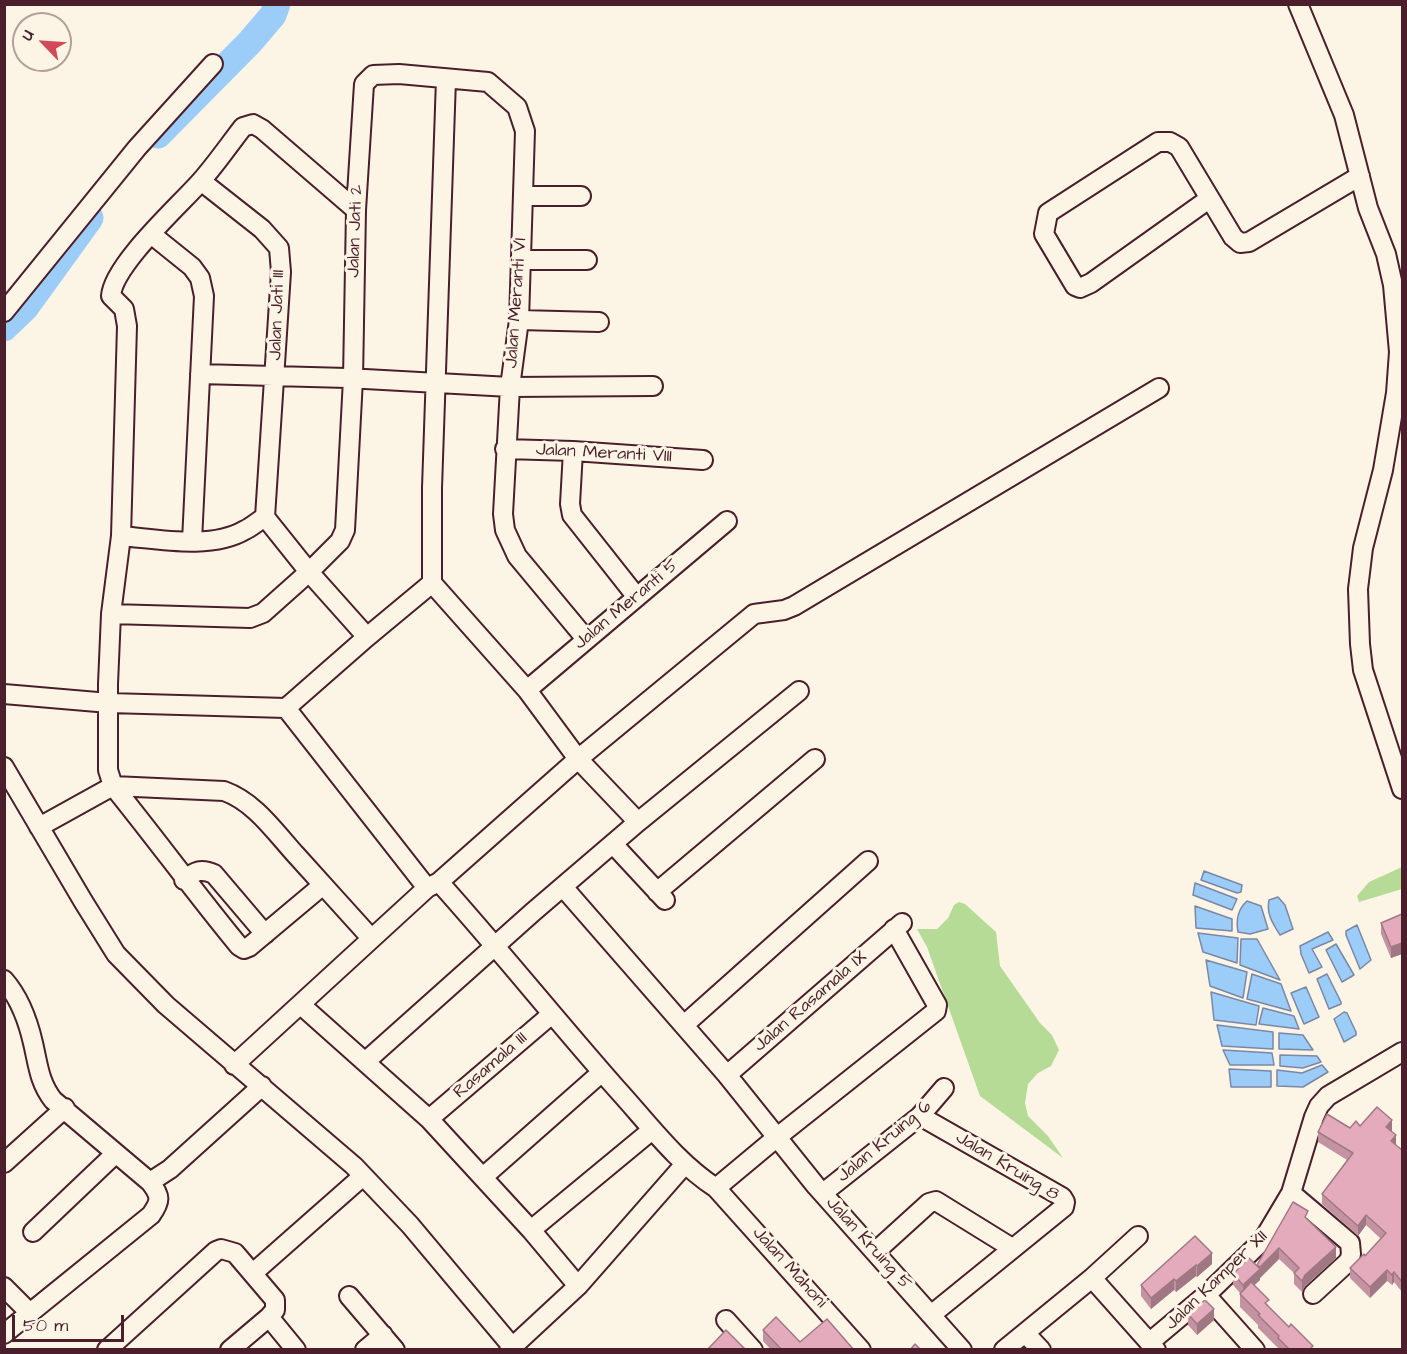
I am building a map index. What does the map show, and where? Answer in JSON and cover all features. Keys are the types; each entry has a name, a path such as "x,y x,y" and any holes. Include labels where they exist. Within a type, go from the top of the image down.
{"street":[{"path":"1298,4 1344,115 1368,208 1386,254 1393,285 1399,352 1396,393 1387,450 1359,569 1358,589 1363,670 1402,789"},
{"path":"4,312 137,148 213,64"},
{"name":"Jalan Meranti VI","path":"364,84 373,75 399,74 488,82 517,107 525,132 524,196 519,320 505,449 503,514 505,530 517,556 586,639"},
{"path":"446,79 432,488 432,583 526,690 578,759 638,822"},
{"name":"Jalan Jati 2","path":"111,615 250,618 263,613 309,572 340,541 345,531 353,379 356,210 364,84"},
{"path":"323,885 244,949 239,946 184,880 113,786 108,770 111,615 121,536 127,326 124,309 111,296 112,286 118,275 151,234 201,181 243,127 253,124 262,129 356,210"},
{"path":"1209,199 1091,283 1080,288 1076,286 1044,234 1048,213 1158,142 1170,142 1179,147 1233,237 1240,243 1249,242 1360,176"},
{"name":"Jalan Jati III","path":"201,181 262,229 279,248 281,272 276,376"},
{"path":"524,196 580,196"},
{"path":"151,234 192,267 201,279 204,296 192,541"},
{"path":"522,260 587,260"},
{"path":"519,320 599,322"},
{"path":"200,374 510,387 653,386"},
{"path":"276,376 265,517 309,572 367,637"},
{"path":"234,1065 371,938 578,759 754,614 784,610 794,606 1159,388"},
{"name":"Jalan Meranti VIII","path":"505,449 703,460"},
{"path":"573,451 570,504 572,515 636,596"},
{"path":"121,536 192,541 221,540 244,531 265,517"},
{"name":"Jalan Meranti 5","path":"526,690 727,521"},
{"path":"4,694 109,703 286,708 432,583"},
{"path":"365,1062 612,844 799,691"},
{"name":"Jalan Mahoni","path":"286,708 433,885 497,946 652,1130 685,1164 716,1188 861,1350"},
{"path":"612,844 662,897 815,759"},
{"path":"4,767 116,954 166,1005 363,1176 410,1225 512,1349 578,1286 685,1164"},
{"path":"39,827 113,786 224,791 236,795 256,811 371,938"},
{"path":"684,1025 868,861"},
{"path":"184,880 196,871 206,870 214,874 265,934"},
{"name":"Jalan Kruing 5","path":"563,886 727,1075 823,1193 962,1350"},
{"name":"Jalan Rasamala IX","path":"727,1075 898,926 916,967 937,1005 936,1011 776,1138"},
{"path":"4,980 27,1019 40,1079 45,1089 53,1100 65,1108 115,1154 133,1166 159,1194 159,1204 151,1215 4,1334"},
{"path":"301,1005 429,1119 531,1230 578,1286"},
{"name":"Rasamala III","path":"429,1119 552,1014"},
{"name":"Jalan Kamper XII","path":"1153,1346 1263,1240 1291,1194 1319,1106 1328,1096 1397,1056"},
{"path":"483,1177 602,1072"},
{"path":"150,1182 170,1169 262,1086"},
{"name":"Jalan Kruing 6","path":"823,1193 920,1116 944,1088"},
{"path":"4,1163 65,1108"},
{"name":"Jalan Kruing 8","path":"920,1116 1062,1197 1065,1202 1064,1207 931,1315"},
{"path":"531,1230 652,1130"},
{"path":"716,1188 776,1138"},
{"path":"33,1232 115,1154"},
{"path":"253,1273 363,1176"},
{"path":"1291,1194 1350,1243 1349,1261 1313,1294"},
{"path":"875,1252 929,1203 936,1201 1012,1248"},
{"path":"1004,1350 1092,1278 1138,1236"},
{"path":"107,1350 128,1343 216,1251 221,1249 235,1253 275,1300 274,1310 269,1317 230,1350"},
{"path":"1092,1278 1153,1346"},
{"path":"4,1287 29,1312"},
{"path":"1206,1295 1255,1350"},
{"path":"349,1296 395,1350"},
{"path":"269,1317 296,1350"},
{"path":"726,1320 753,1350"},
{"path":"1025,1333 1041,1350"},
{"path":"365,1350 383,1335"}],"green space":[{"path":"1402,867 1402,889 1359,902 1357,896 1369,882"},
{"path":"959,902 965,904 996,932 1000,966 1040,1023 1052,1035 1059,1050 1051,1066 1038,1073 1028,1084 1025,1103 1028,1116 1048,1136 1063,1158 980,1096 927,947 917,929 937,929 948,918 954,905"}],"water":[{"path":"1204,871 1242,885 1241,892 1237,893 1201,880"},
{"path":"1195,883 1237,899 1232,910 1193,895"},
{"path":"1278,897 1285,905 1293,929 1280,935 1268,910 1269,900"},
{"path":"1247,901 1261,906 1268,929 1250,934 1238,932 1238,915"},
{"path":"1195,906 1232,919 1232,931 1196,928"},
{"path":"1357,925 1371,960 1360,969 1346,935 1346,931"},
{"path":"1328,932 1333,940 1312,949 1322,967 1309,973 1300,946"},
{"path":"1198,933 1238,938 1237,963 1203,952"},
{"path":"1241,939 1257,939 1280,980 1240,965"},
{"path":"1336,944 1354,975 1342,982 1326,950"},
{"path":"1206,960 1247,972 1243,998 1210,986"},
{"path":"1252,974 1281,984 1291,1011 1247,999"},
{"path":"1327,974 1341,1002 1329,1009 1317,979"},
{"path":"1306,987 1319,1017 1304,1024 1291,993"},
{"path":"1211,992 1259,1006 1256,1025 1214,1020"},
{"path":"1263,1008 1294,1016 1299,1029 1259,1024"},
{"path":"1344,1012 1347,1013 1356,1035 1344,1042 1334,1019"},
{"path":"1217,1025 1273,1032 1273,1049 1222,1046"},
{"path":"1279,1033 1303,1035 1313,1050 1279,1049"},
{"path":"1223,1050 1272,1053 1274,1065 1230,1065"},
{"path":"1280,1055 1317,1056 1321,1062 1303,1068 1280,1066"},
{"path":"1322,1065 1328,1072 1303,1087 1277,1086 1277,1070 1302,1073"},
{"path":"1229,1069 1271,1071 1271,1087 1231,1087"}],"building":[{"path":"1402,914 1402,943 1391,947 1381,923"},
{"path":"1377,1107 1392,1120 1386,1127 1396,1135 1391,1141 1402,1150 1402,1282 1394,1272 1392,1275 1387,1270 1370,1287 1350,1268 1364,1254 1365,1256 1386,1233 1366,1215 1358,1226 1322,1194 1353,1153 1318,1132 1327,1114 1350,1128 1356,1121 1360,1126"},
{"path":"1293,1202 1308,1211 1305,1217 1336,1247 1305,1275 1302,1281 1294,1273 1299,1268 1279,1248 1260,1267 1257,1265"},
{"path":"1195,1236 1212,1253 1151,1298 1141,1285"},
{"path":"1249,1258 1260,1269 1243,1285 1233,1274"},
{"path":"1251,1282 1269,1300 1265,1303 1289,1327 1291,1324 1313,1346 1309,1350 1290,1350 1240,1294"},
{"path":"1205,1300 1214,1309 1197,1324 1188,1314"},
{"path":"776,1317 800,1342 827,1319 854,1350 782,1350 763,1330"},
{"path":"726,1330 745,1349 707,1350"},
{"path":"915,1344 921,1350 910,1350"}],"waterway":[{"path":"158,135 250,42 273,15 277,4"},
{"path":"4,328 25,308 90,218"}]}
